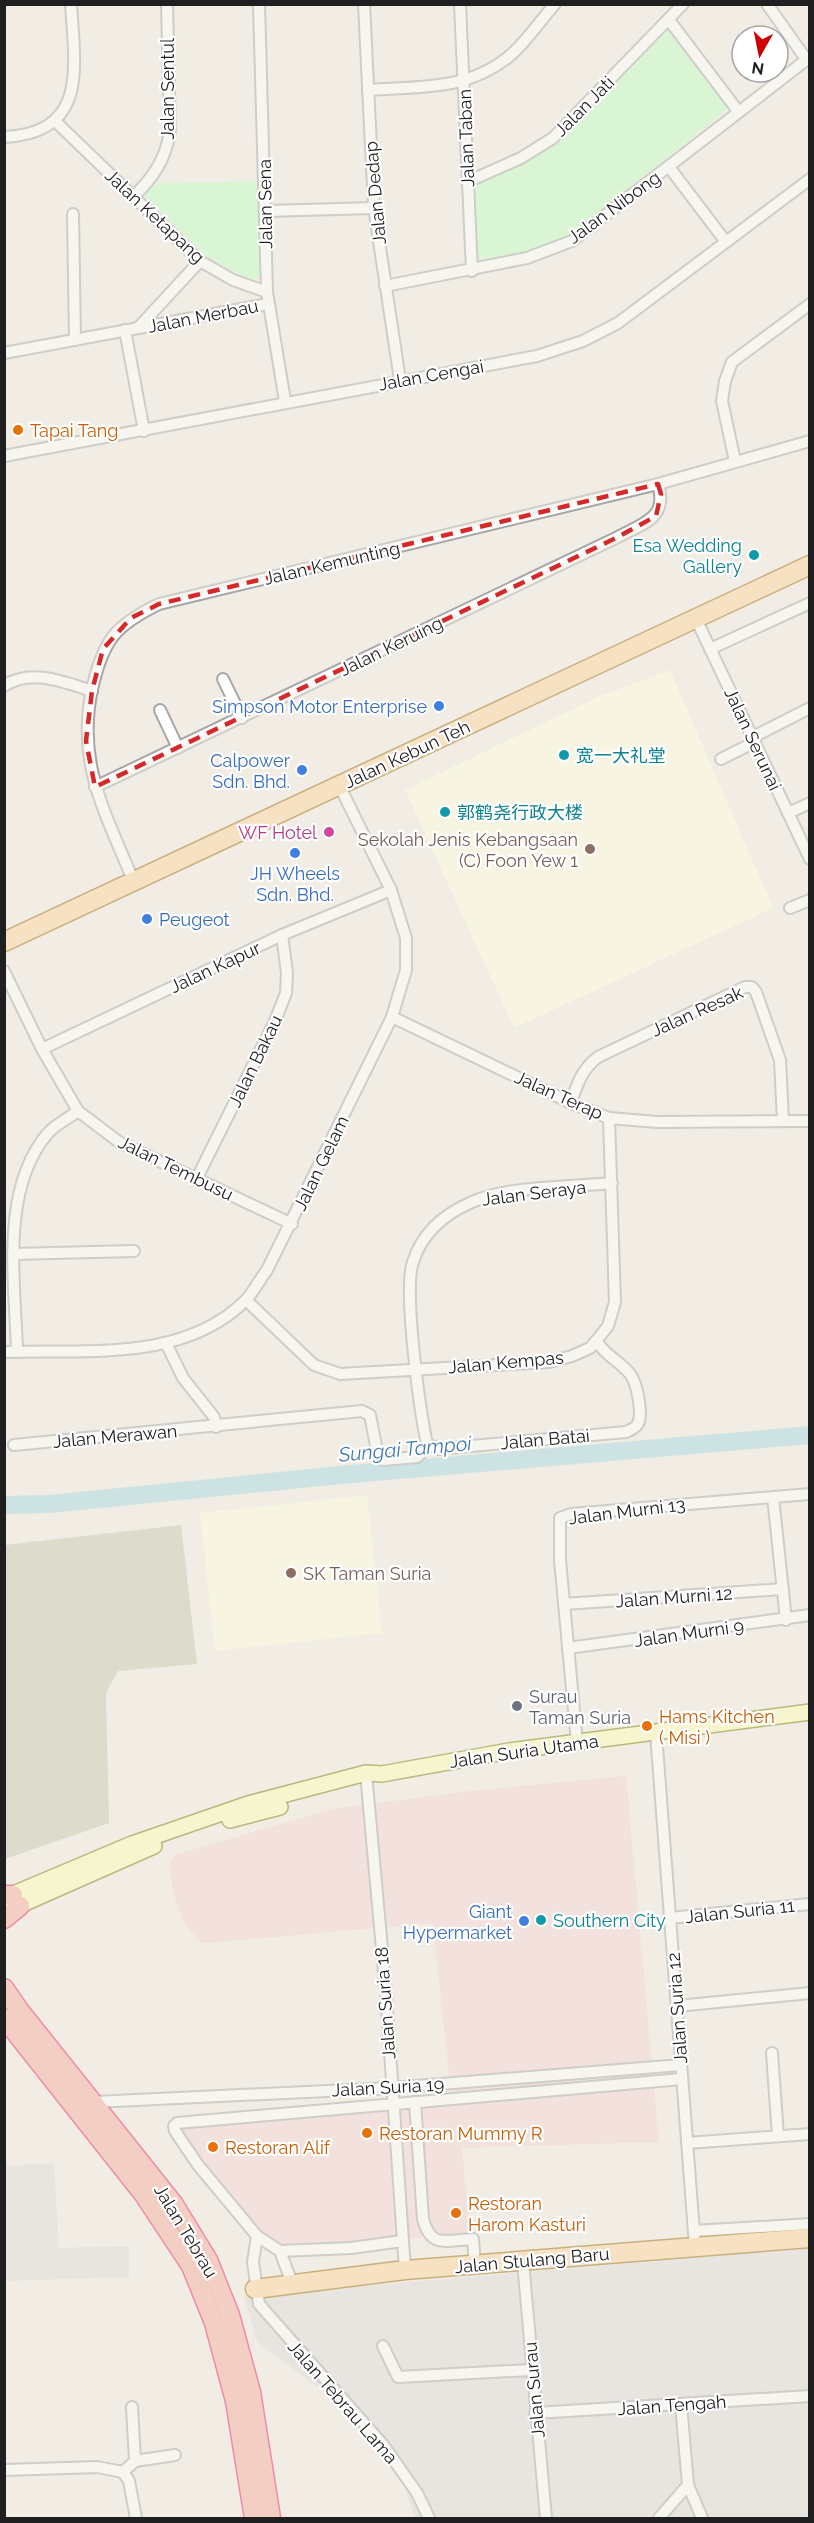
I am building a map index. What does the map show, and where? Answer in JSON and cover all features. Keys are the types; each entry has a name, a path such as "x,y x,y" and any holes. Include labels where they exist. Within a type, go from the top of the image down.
{"highway":[{"path":"4,1919 9,1901"},
{"name":"Jalan Tebrau","path":"4,1988 174,2203 208,2260 230,2315 251,2392 271,2518"},
{"name":"Jalan Tebrau","path":"4,2018 144,2195 191,2266 214,2323 235,2401 254,2518"}],"main road":[{"name":"Jalan Kebun Teh","path":"4,942 810,565"},
{"name":"Jalan Suria Utama","path":"9,1901 186,1832 367,1777 509,1751 810,1712"},
{"name":"Jalan Stulang Baru","path":"255,2289 405,2270 523,2262 695,2239 810,2238"}],"street":[{"path":"4,138 41,132 56,122 64,113 73,72 71,4"},
{"name":"Jalan Sentul","path":"133,197 150,180 167,148 170,131 167,4"},
{"name":"Jalan Sena","path":"259,4 267,292 285,401"},
{"name":"Jalan Dedap","path":"364,4 374,208 400,381"},
{"name":"Jalan Taban","path":"460,4 472,271"},
{"path":"368,90 464,82 482,75 515,51 555,4"},
{"name":"Jalan Jati","path":"467,182 521,158 553,138 683,4"},
{"path":"767,4 808,58"},
{"path":"669,20 738,111"},
{"name":"Jalan Nibong","path":"385,286 472,271 527,258 572,241 808,58"},
{"name":"Jalan Ketapang","path":"56,122 200,261 233,280 267,292"},
{"path":"669,167 726,242"},
{"name":"Jalan Cengai","path":"4,456 144,431 285,401 537,356 583,341 618,323 810,179"},
{"path":"266,211 374,208"},
{"path":"73,214 75,340"},
{"name":"Jalan Merbau","path":"138,328 200,261"},
{"name":"Jalan Merbau","path":"4,353 268,304"},
{"path":"735,461 722,401 724,381 732,362 810,304"},
{"path":"125,330 144,431"},
{"name":"Jalan Kemunting","path":"133,880 94,787 86,741 92,691 103,649 111,636 130,618 159,604 658,484 810,441"},
{"name":"Jalan Keruing","path":"94,787 636,527 656,516 661,503 658,484"},
{"path":"710,649 810,603"},
{"name":"Jalan Serunai","path":"696,619 810,859"},
{"path":"4,686 14,680 32,677 53,679 92,691"},
{"path":"223,679 242,718"},
{"path":"721,759 810,708"},
{"path":"160,710 177,748"},
{"name":"Jalan Gelam","path":"4,1352 106,1351 166,1343 198,1331 246,1300 267,1270 292,1224 392,1017 406,970 406,938 391,890 339,785"},
{"path":"788,813 810,803"},
{"name":"Jalan Kapur","path":"42,1049 282,935 391,890"},
{"path":"789,908 810,900"},
{"name":"Jalan Bakau","path":"196,1180 275,1021 286,993 287,973 282,935"},
{"name":"Jalan Tembusu","path":"4,971 42,1049 78,1111 119,1142 292,1224"},
{"name":"Jalan Resak","path":"571,1103 580,1076 588,1064 598,1057 745,987 752,987 756,992 780,1060 783,1121"},
{"name":"Jalan Terap","path":"392,1017 571,1103 609,1118 657,1122 810,1121"},
{"path":"17,1351 14,1254 16,1193 31,1160 50,1131 78,1111"},
{"name":"Jalan Kempas","path":"246,1300 314,1365 340,1374 549,1362 590,1348 608,1326 615,1302 609,1118"},
{"name":"Jalan Seraya","path":"417,1369 410,1283 412,1263 423,1240 441,1219 472,1201 497,1194 612,1184"},
{"path":"14,1254 134,1251"},
{"name":"Jalan Batai","path":"417,1369 425,1436 427,1444 432,1448 626,1432 635,1428 639,1421 637,1394 631,1374 606,1355 596,1341"},
{"path":"166,1343 183,1378 214,1417 216,1427"},
{"name":"Jalan Merawan","path":"14,1445 362,1411 370,1415 378,1456 383,1460 417,1457 421,1453"},
{"name":"Jalan Murni 13","path":"577,1743 564,1604 559,1531 561,1518 571,1514 810,1494"},
{"path":"772,1497 786,1620"},
{"name":"Jalan Murni 12","path":"564,1604 783,1590"},
{"name":"Jalan Murni 9","path":"568,1648 810,1615"},
{"name":"Jalan Suria 12","path":"656,1733 695,2239"},
{"name":"Jalan Suria 18","path":"367,1777 405,2270"},
{"name":"Jalan Suria 11","path":"670,1917 810,1904"},
{"path":"677,2006 810,1993"},
{"path":"772,2053 778,2136"},
{"name":"Jalan Suria 19","path":"94,2102 391,2088 681,2065"},
{"path":"402,2241 351,2248 280,2251 257,2236 198,2165 174,2126 177,2123 682,2079"},
{"path":"415,2102 423,2218 427,2234 435,2240 473,2239 475,2266"},
{"path":"687,2143 810,2134"},
{"path":"396,2154 418,2154"},
{"path":"695,2239 810,2224"},
{"path":"255,2289 253,2262 257,2236"},
{"path":"280,2251 292,2283"},
{"name":"Jalan Surau","path":"523,2262 546,2518"},
{"name":"Jalan Tebrau Lama","path":"255,2289 263,2309 384,2446 417,2493 429,2518"},
{"path":"383,2346 398,2377 531,2370"},
{"name":"Jalan Tengah","path":"535,2413 810,2396"},
{"path":"681,2404 688,2485 702,2518"},
{"path":"132,2407 135,2461"},
{"path":"123,2472 135,2461 175,2455"},
{"path":"4,2470 97,2467 123,2472 129,2481 136,2518"},
{"path":"659,2518 688,2485"}],"highlighted area":[{"path":"658,484 661,494 656,516 616,538 95,787 86,741 92,691 103,649 131,618 159,604"}],"shaded area":[{"name":"Sekolah Jenis Kebangsaan (C) Foon Yew 1","path":"670,670 773,908 514,1028 405,790 598,697"},
{"name":"SK Taman Suria","path":"367,1495 382,1633 215,1651 200,1513"},
{"path":"181,1525 197,1664 118,1671 106,1693 109,1823 5,1859 5,1545"},
{"path":"626,1776 659,2142 462,2148 470,2236 397,2238 280,2248 259,2233 199,2160 178,2126 452,2103 433,1923 200,1942 182,1920 173,1892 170,1864 174,1855 333,1809 470,1791"},
{"path":"54,2163 59,2248 129,2246 129,2277 5,2281 5,2166"},
{"path":"809,2248 809,2518 415,2518 403,2482 328,2395 257,2342 244,2296"}],"green space":[{"path":"669,29 673,30 729,108 569,236 528,252 479,259 473,187 528,157 561,135 592,108 652,42"},
{"path":"259,181 261,276 250,281 205,255 143,195 157,183"}],"waterway":[{"name":"Sungai Tampoi","path":"4,1505 49,1504 351,1474 810,1435"}],"place":[{"name":"Tapai Tang","path":"18,430"},
{"name":"Esa Wedding Gallery","path":"754,555"},
{"name":"Simpson Motor Enterprise","path":"439,706"},
{"name":"宽一大礼堂","path":"564,755"},
{"name":"Calpower Sdn. Bhd.","path":"302,770"},
{"name":"郭鹤尧行政大楼","path":"445,812"},
{"name":"WF Hotel","path":"329,832"},
{"name":"Sekolah Jenis Kebangsaan (C) Foon Yew 1","path":"590,849"},
{"name":"JH Wheels Sdn. Bhd.","path":"295,853"},
{"name":"Peugeot","path":"147,919"},
{"name":"SK Taman Suria","path":"291,1573"},
{"name":"Surau Taman Suria","path":"517,1706"},
{"name":"Hams Kitchen ( Misi )","path":"647,1726"},
{"name":"Southern City","path":"541,1920"},
{"name":"Giant Hypermarket","path":"524,1921"},
{"name":"Restoran Mummy R","path":"367,2133"},
{"name":"Restoran Alif","path":"213,2147"},
{"name":"Restoran Harom Kasturi","path":"456,2213"}]}
